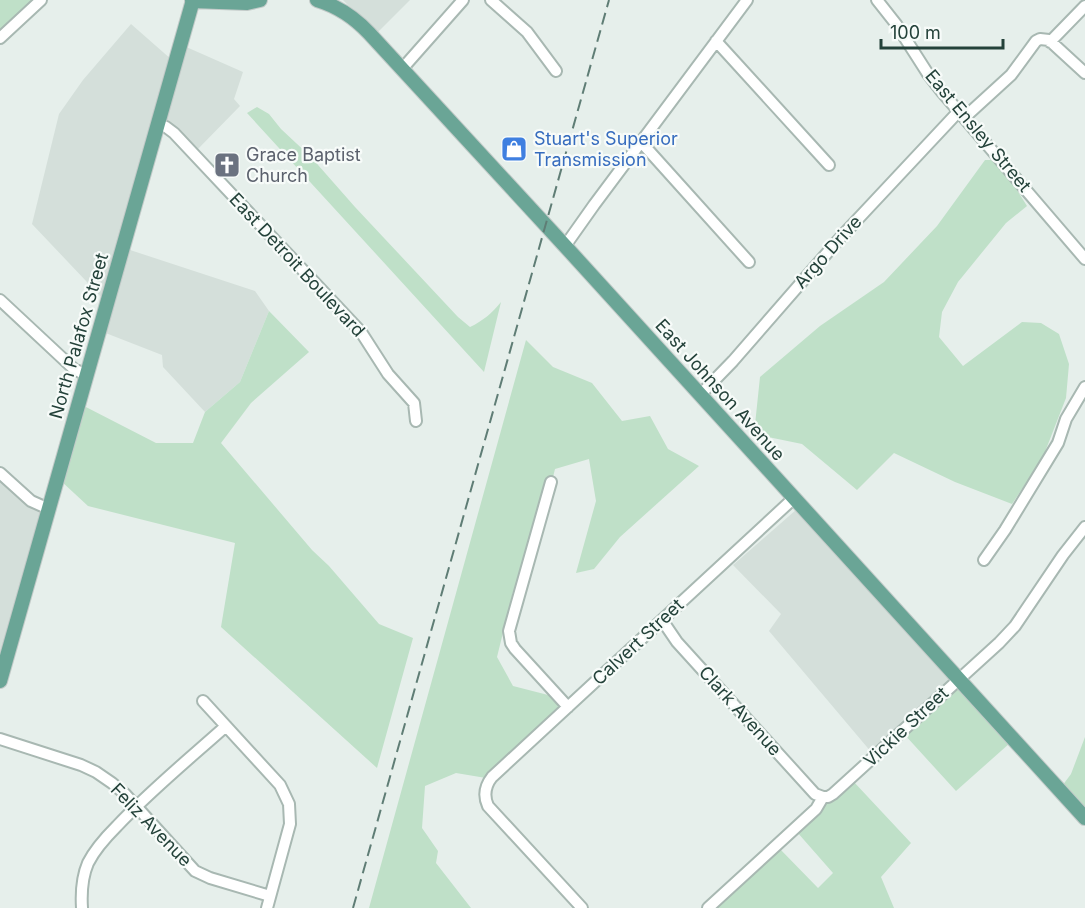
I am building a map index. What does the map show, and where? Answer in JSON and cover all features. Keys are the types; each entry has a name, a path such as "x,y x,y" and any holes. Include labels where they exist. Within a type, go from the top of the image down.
{"main road":[{"path":"189,0 247,3 260,0"},
{"name":"North Palafox Street","path":"0,681 158,124 189,0"},
{"name":"East Johnson Avenue","path":"317,0 353,18 402,69 1085,818"}],"street":[{"path":"0,38 41,0"},
{"path":"402,69 464,0"},
{"path":"491,0 527,32 556,71"},
{"path":"565,246 747,0"},
{"name":"East Ensley Street","path":"877,0 896,24 928,74 1085,259"},
{"name":"Argo Drive","path":"700,395 734,361 841,237 962,114 1007,79 1036,41 1045,39 1050,42 1085,6"},
{"path":"716,41 829,165"},
{"path":"1050,42 1085,73"},
{"name":"East Detroit Boulevard","path":"158,124 174,133 361,333 388,374 414,403 416,421"},
{"path":"641,142 749,262"},
{"path":"0,300 74,369 86,375"},
{"path":"984,560 1058,443 1066,419 1085,387"},
{"path":"0,473 31,501 49,509"},
{"path":"551,482 509,631 509,638 515,649 568,707"},
{"name":"Calvert Street","path":"582,908 489,806 485,794 486,788 492,777 794,498"},
{"name":"Vickie Street","path":"708,908 816,809 823,797 833,794 1015,626 1085,527"},
{"name":"Clark Avenue","path":"662,620 677,642 726,697 815,794 823,797"},
{"path":"203,700 280,785 289,804 290,824 267,908"},
{"path":"82,908 82,884 89,861 102,842 135,806 226,726"},
{"name":"Feliz Avenue","path":"0,739 96,772 112,783 195,871 210,878 270,896"}],"shaded area":[{"path":"343,0 410,0 376,34"},
{"path":"131,24 172,60 104,300 32,224 59,114 83,80"},
{"path":"184,46 243,72 234,99 240,106 197,150 164,121"},
{"path":"127,249 255,291 269,311 240,382 205,412 163,367 162,355 103,332"},
{"path":"0,479 29,505 42,512 0,659"},
{"path":"797,509 952,679 872,753 769,631 781,614 733,565"}],"green space":[{"path":"0,0 41,0 0,38"},
{"path":"257,107 269,114 281,129 311,157 355,207 470,327 487,316 501,302 484,372 247,113"},
{"path":"985,160 995,160 1007,174 1027,206 1006,223 958,282 942,312 939,337 963,366 1022,322 1041,323 1059,334 1069,364 1066,398 1043,457 1012,504 955,482 894,453 857,490 802,444 754,434 760,377 820,326 884,282 937,226"},
{"path":"269,311 309,352 251,403 221,443 312,550 329,566 379,624 413,638 377,768 221,627 235,543 88,506 61,481 82,405 156,443 193,443 205,412 240,382"},
{"path":"526,340 553,367 592,383 622,421 650,416 668,449 699,466 620,537 594,569 576,573 596,501 589,459 555,469 553,477 548,477 523,568 513,592 497,657 513,686 552,696 562,707 486,778 456,773 425,786 422,828 438,851 436,863 471,908 369,908"},
{"path":"958,685 1010,743 956,791 904,734"},
{"path":"1085,737 1085,811 1062,786 1071,774"},
{"path":"853,781 911,843 881,877 894,908 714,908 779,848 818,888 833,873 797,832 826,801"}],"railway":[{"path":"353,908 609,0"}],"place":[{"name":"Stuart's Superior Transmission","path":"514,149"},
{"name":"Grace Baptist Church","path":"227,165"}]}
